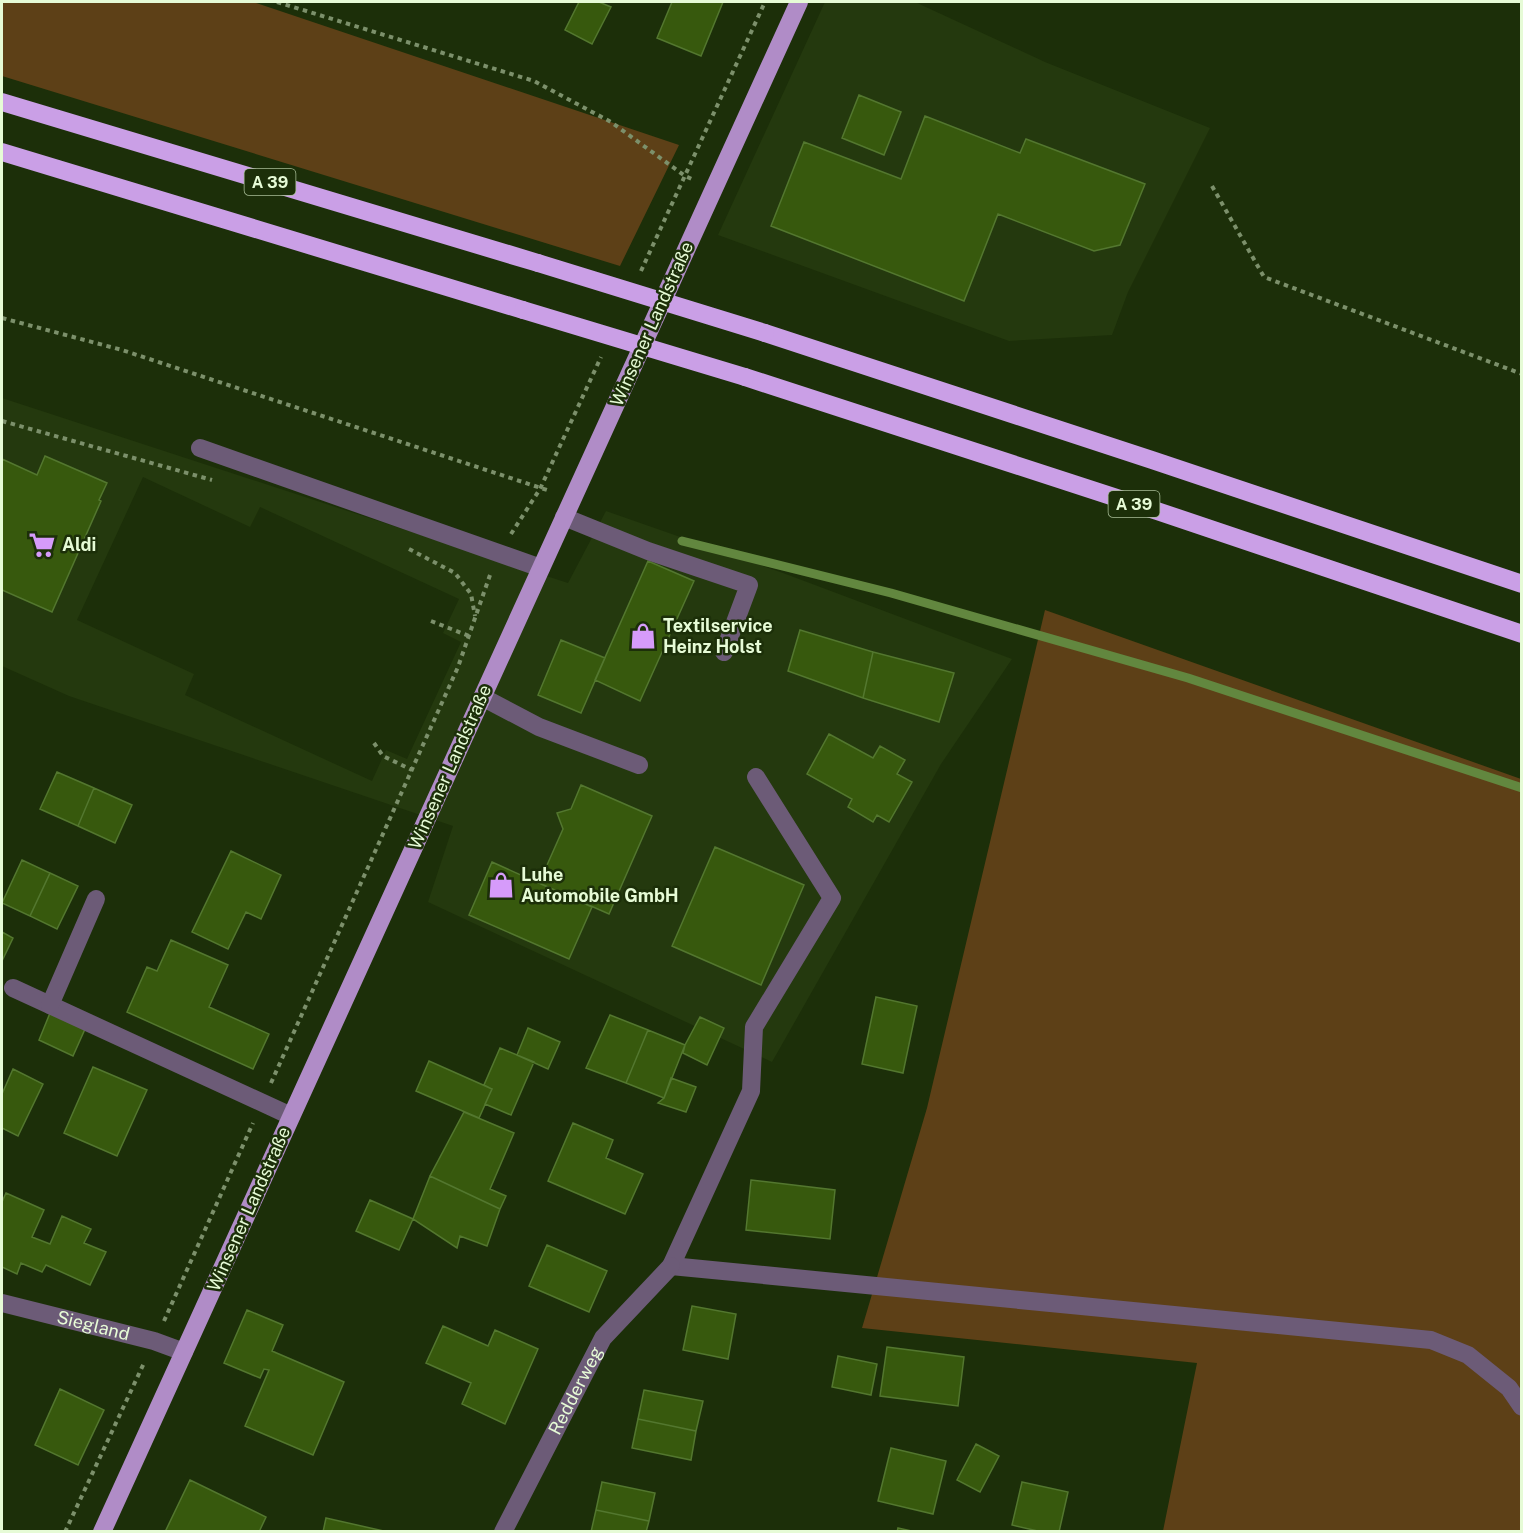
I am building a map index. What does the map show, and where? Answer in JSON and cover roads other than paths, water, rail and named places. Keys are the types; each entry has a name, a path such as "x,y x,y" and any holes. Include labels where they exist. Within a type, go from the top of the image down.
{"highway":[{"name":"A 39","path":"2,102 765,333 1521,584"},
{"name":"A 39","path":"2,152 745,377 1157,511 1521,634"}],"main road":[{"name":"Winsener Landstraße","path":"102,1532 799,2"}],"street":[{"path":"200,448 541,568"},
{"path":"564,517 648,551 749,585 724,652"},
{"path":"482,698 539,727 639,765"},
{"name":"Redderweg","path":"503,1532 603,1338 671,1266 751,1091 754,1027 832,898 756,777"},
{"path":"50,1005 96,899"},
{"path":"13,988 291,1116"},
{"path":"671,1266 1431,1340 1468,1354 1509,1388 1521,1407"},
{"name":"Siegland","path":"2,1303 154,1341 184,1352"}],"waterway":[{"path":"682,541 891,593 1188,678 1522,788"}],"place":[{"name":"Aldi","path":"42,545"},
{"name":"Textilservice Heinz Holst","path":"643,636"},
{"name":"Luhe Automobile GmbH","path":"501,885"}]}
